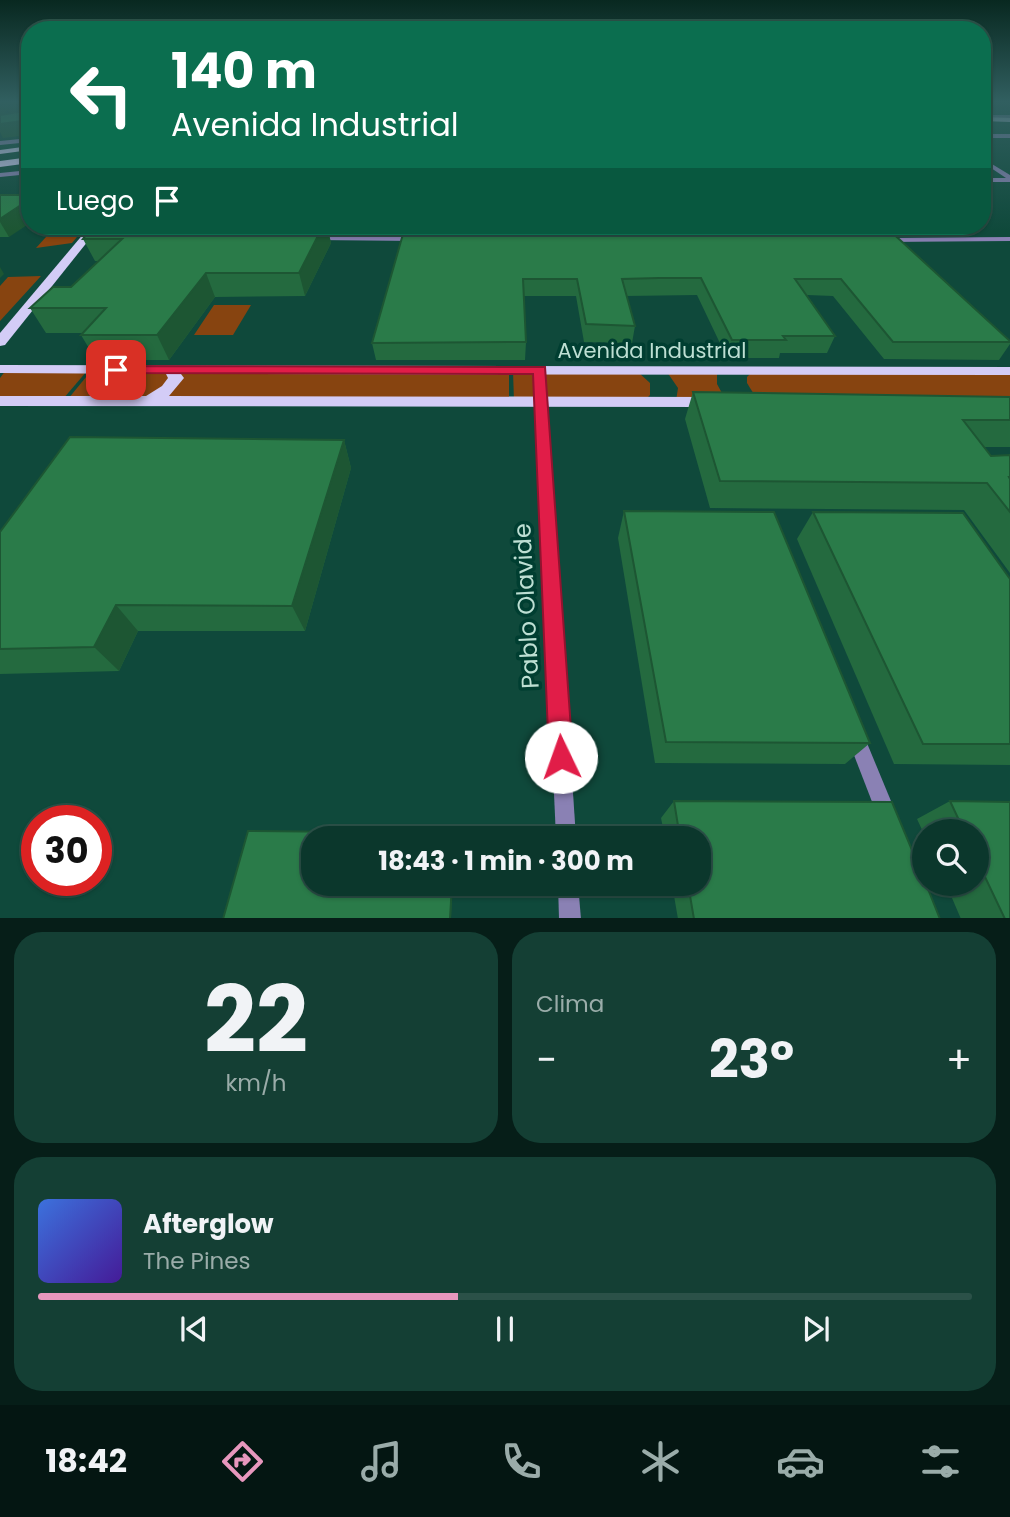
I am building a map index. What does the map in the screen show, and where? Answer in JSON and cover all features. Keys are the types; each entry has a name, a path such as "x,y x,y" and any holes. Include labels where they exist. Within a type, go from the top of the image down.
{"main road":[{"path":"0,152 21,149"},
{"path":"0,164 21,161"},
{"path":"0,342 91,235"},
{"name":"Avenida Industrial","path":"0,369 1010,371"},
{"path":"147,402 174,383 176,378 172,370"},
{"path":"177,402 173,398 175,388 196,371"},
{"path":"0,401 732,402"}],"street":[{"path":"991,166 1010,179"},
{"path":"0,175 21,173"},
{"path":"991,180 1010,179"},
{"path":"895,236 909,249"},
{"path":"871,239 895,236 1010,239"},
{"path":"300,238 426,239"},
{"name":"Pablo Olavide","path":"540,370 565,826"},
{"path":"847,715 893,828"},
{"path":"569,896 570,918"}],"shaded area":[{"path":"48,235 79,235 72,243 36,248"},
{"path":"41,276 0,321 0,286 8,277"},
{"path":"214,305 251,305 233,335 194,335"},
{"path":"6,370 87,371 63,399 0,400 0,378"},
{"path":"91,371 509,371 509,401 68,399"},
{"path":"513,371 538,371 540,401 514,401"},
{"path":"543,372 638,372 650,383 650,395 645,400 544,401"},
{"path":"667,372 717,372 717,384 723,395 676,401 678,388"},
{"path":"752,372 1010,372 1010,402 755,396 747,383 747,377"}],"building":[{"path":"0,195 21,195 21,205 0,219"},
{"path":"86,235 318,235 299,273 206,273 157,335 81,335 106,308 30,308 53,287 71,287 122,239 83,239"},
{"path":"403,235 895,235 1010,341 893,342 841,279 795,279 835,336 732,340 701,278 659,278 622,279 635,326 586,324 577,279 523,279 526,342 372,343"},
{"path":"693,392 1010,397 1010,420 963,420 991,456 1010,455 1010,512 987,483 720,481"},
{"path":"70,437 344,440 292,606 116,605 94,647 0,649 0,532"},
{"path":"624,511 774,512 870,743 666,742"},
{"path":"813,512 963,513 1010,579 1010,744 923,744"},
{"path":"674,801 892,802 912,850 912,896 931,896 940,918 694,918 690,896 711,896 711,826 678,826"},
{"path":"950,801 1010,802 1010,918 1005,918 989,885 989,819 958,819"},
{"path":"248,831 301,832 301,896 451,896 450,918 223,918"}],"route":[{"path":"116,370 540,370 561,757"}]}
